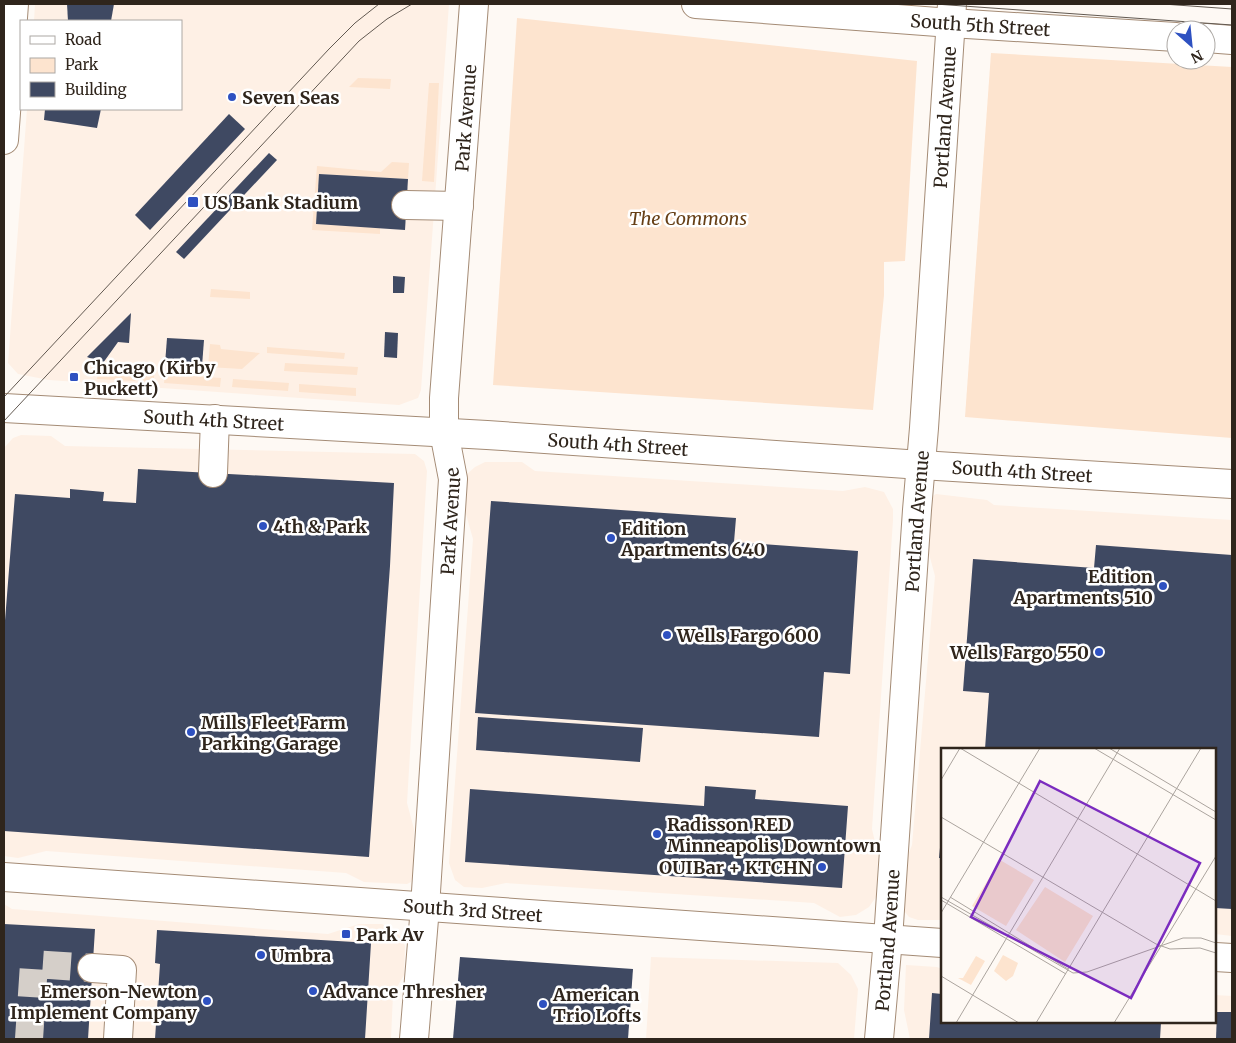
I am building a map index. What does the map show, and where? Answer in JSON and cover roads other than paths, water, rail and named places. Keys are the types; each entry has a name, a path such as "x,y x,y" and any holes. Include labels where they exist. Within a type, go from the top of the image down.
{"street":[{"path":"4,140 14,4"},
{"name":"Park Avenue","path":"414,1039 425,907 453,479 444,432 444,398 474,4"},
{"name":"South 5th Street","path":"696,4 951,13 1166,35"},
{"name":"Portland Avenue","path":"879,1039 888,939 951,13"},
{"path":"1216,39 1232,40"},
{"path":"406,205 459,206"},
{"name":"South 4th Street","path":"4,408 444,432 921,465 1232,484"},
{"path":"213,473 215,419"},
{"name":"South 3rd Street","path":"4,877 941,943"},
{"path":"1216,957 1232,958"},
{"path":"92,968 122,970 118,1039"}],"tunnel":[{"path":"29,1039 34,964 92,968"}],"tram line":[{"path":"4,397 329,49 355,23 379,4"},
{"path":"4,421 359,41 387,19 412,4"},
{"path":"935,4 1232,25"},
{"path":"1163,4 1232,9"}],"place":[{"name":"Seven Seas","path":"232,97"},
{"name":"US Bank Stadium","path":"193,202"},
{"name":"Chicago (Kirby Puckett)","path":"74,377"},
{"name":"4th & Park","path":"263,526"},
{"name":"Edition Apartments 640","path":"611,538"},
{"name":"Edition Apartments 510","path":"1163,586"},
{"name":"Wells Fargo 600","path":"667,635"},
{"name":"Wells Fargo 550","path":"1099,652"},
{"name":"Mills Fleet Farm Parking Garage","path":"191,732"},
{"name":"Radisson RED Minneapolis Downtown","path":"657,834"},
{"name":"OUIBar + KTCHN","path":"822,867"},
{"name":"Park Av","path":"346,934"},
{"name":"Umbra","path":"261,955"},
{"name":"Advance Thresher","path":"313,991"},
{"name":"Emerson-Newton Implement Company","path":"207,1001"},
{"name":"American Trio Lofts","path":"543,1004"}],"park label":[{"name":"The Commons","path":"688,218"}]}
